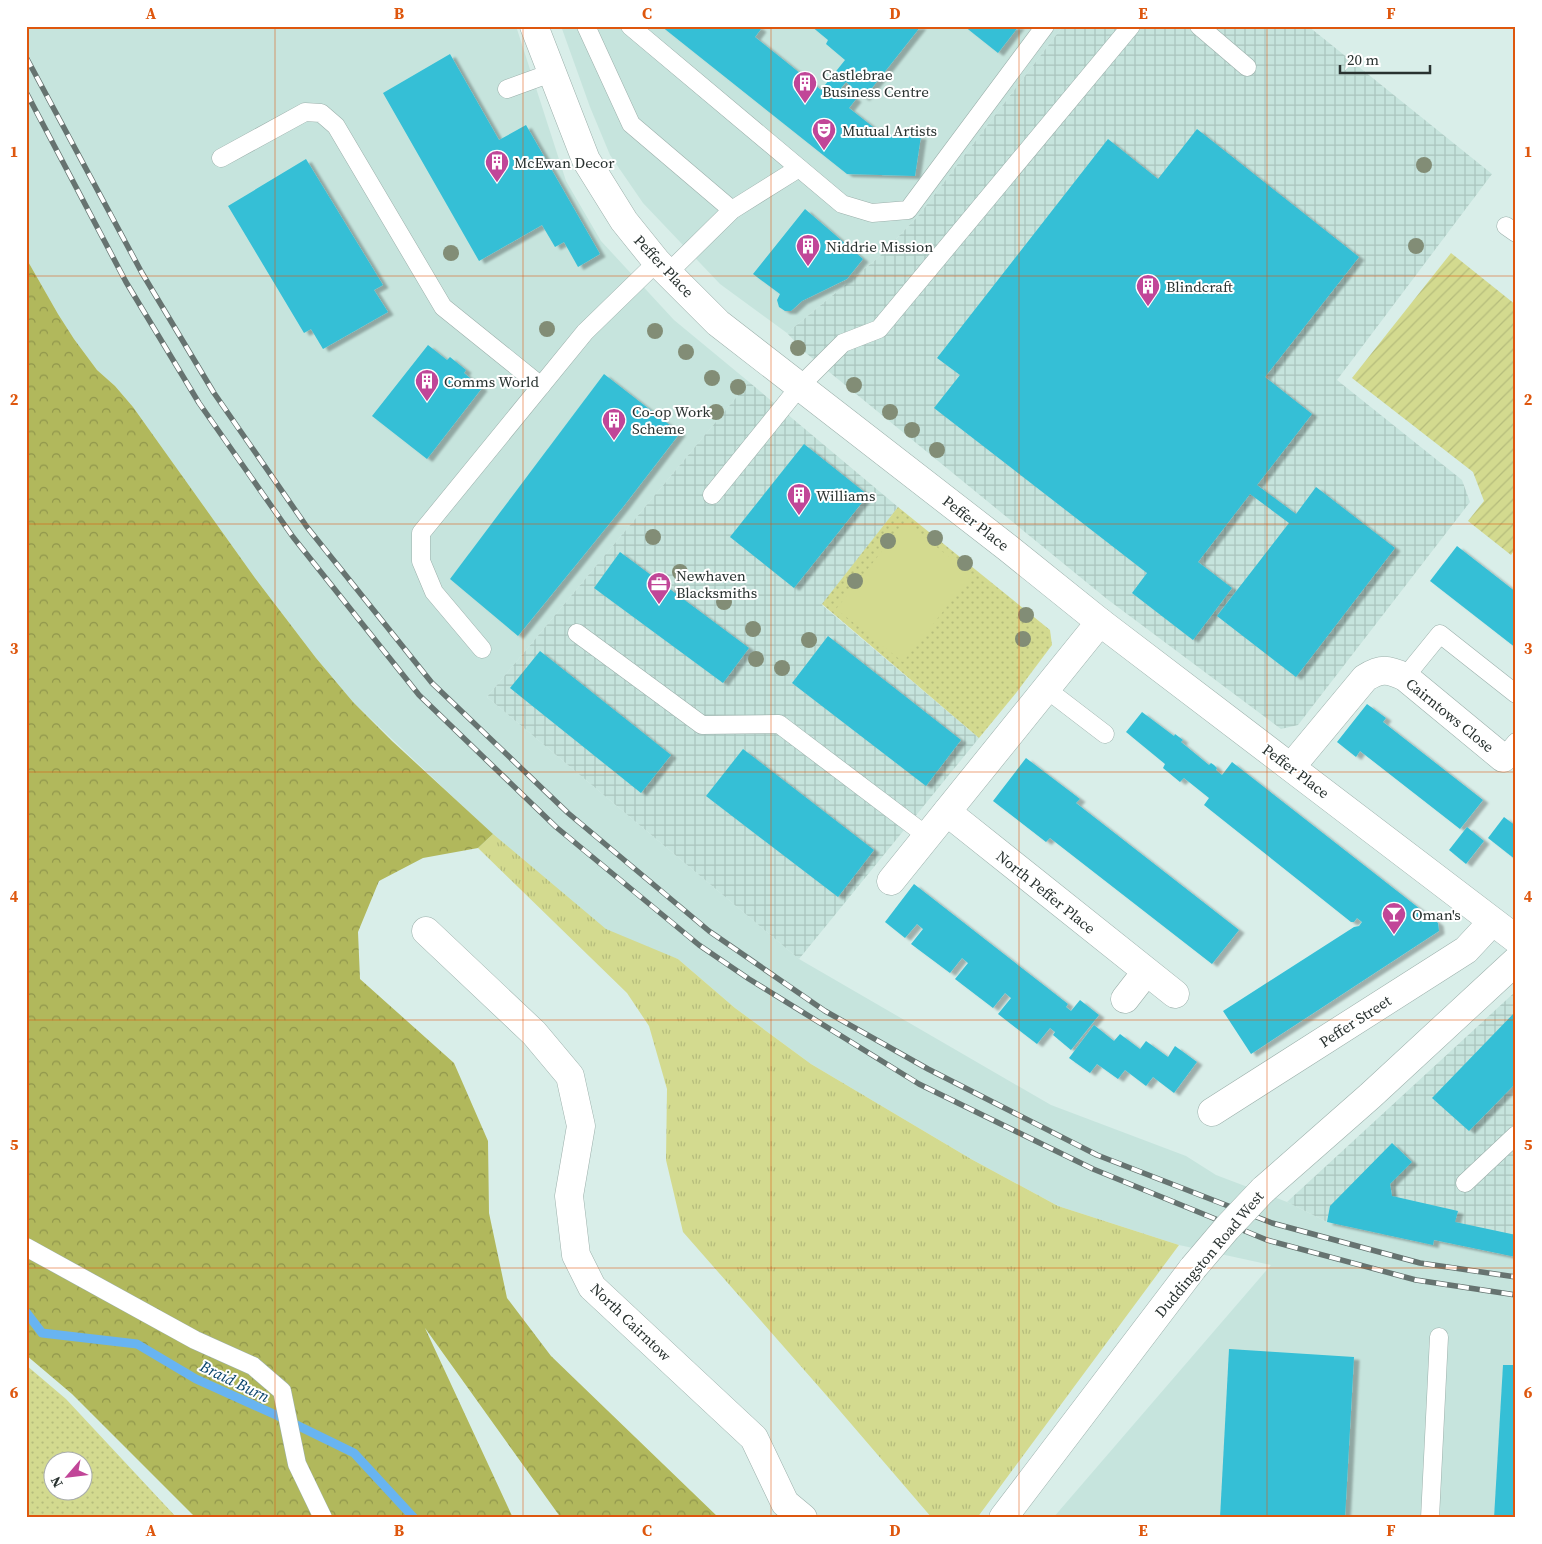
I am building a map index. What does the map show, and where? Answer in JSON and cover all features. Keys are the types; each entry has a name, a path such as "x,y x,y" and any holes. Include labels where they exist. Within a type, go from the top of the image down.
{"street":[{"name":"Peffer Place","path":"534,26 586,160 624,221 663,267 718,323 1008,548 1100,622 1516,939"},
{"path":"891,882 1100,622"},
{"name":"Cairntows Close","path":"1291,767 1365,678 1377,671 1392,671 1405,677 1509,750"},
{"name":"North Peffer Place","path":"946,812 1175,994"},
{"name":"Peffer Street","path":"1212,1112 1466,950 1492,922"},
{"name":"North Cairntow","path":"426,932 534,1033 570,1076 581,1126 569,1196 576,1255 592,1287 754,1438 785,1503 802,1518"},
{"name":"Duddingston Road West","path":"1003,1518 1194,1268 1227,1228 1263,1190 1370,1096 1516,961"},
{"path":"1124,999 1146,972"}],"lane":[{"path":"586,26 632,124 732,210"},
{"path":"630,26 842,204 872,213 908,210 1045,26"},
{"path":"712,495 800,386 843,344 879,329 1131,26"},
{"path":"1200,26 1248,67"},
{"path":"507,89 551,73"},
{"path":"221,158 305,112 321,113 336,126 443,307 541,386"},
{"path":"482,648 434,592 421,561 421,532 585,332 732,210 800,168"},
{"path":"577,633 702,725 779,724 927,836"},
{"path":"1405,677 1440,634 1516,694"},
{"path":"1046,688 1105,734"},
{"path":"1465,1183 1516,1135"},
{"path":"26,1246 195,1340 253,1366 282,1391 297,1464 323,1518"},
{"path":"1430,1518 1439,1337"}],"shaded area":[{"path":"26,26 516,26 566,181 601,241 674,320 749,382 487,697 799,959 1051,1105 1186,1156 1216,1175 1287,1202 1327,1222 1434,1240 1516,1257 1516,1518 1053,1518 1271,1265 1179,1245 1058,1206 971,1159 811,1064 735,1008 678,959 593,930 353,702 316,658 255,578 133,407 115,386 97,370 74,339 26,258"},
{"path":"561,26 1063,26 919,215 879,257 787,333 720,284 643,203 610,155 590,107"},
{"path":"1063,26 1308,26 1492,174 1337,380 1462,480 1470,502 1298,725 1281,729 1107,599 806,353 787,333 879,257 919,215"},
{"path":"749,382 898,507 822,605 979,738 799,959 487,697"},
{"path":"1516,991 1516,1257 1434,1240 1433,1245 1327,1222 1287,1202"}],"green space":[{"path":"1451,253 1516,305 1516,548 1511,555 1468,521 1484,501 1473,472 1352,378"},
{"path":"26,258 74,339 97,370 115,386 133,407 255,578 316,658 353,702 392,741 493,834 478,848 423,858 379,881 358,932 360,979 454,1063 488,1141 489,1213 507,1298 551,1356 719,1518 561,1518 425,1328 513,1518 196,1518 72,1394 26,1355"},
{"path":"898,507 1050,630 1052,645 979,738 822,604"},
{"path":"905,522 972,575 903,662 836,609"},
{"path":"493,834 606,929 678,959 735,1008 811,1064 971,1159 1058,1206 1179,1245 977,1518 932,1518 683,1232 666,1160 667,1089 649,1026 627,993 478,848"},
{"path":"26,1365 66,1399 177,1518 26,1518"}],"building":[{"name":"Castlebrae Business Centre","path":"661,26 757,26 761,29 755,37 821,90 845,60 826,44 828,40 811,26 921,26 864,98 846,82 841,88 856,99 849,108 882,134 921,136 915,176 847,174"},
{"path":"964,26 1019,26 998,53"},
{"name":"McEwan Decor","path":"450,54 499,140 526,125 600,254 578,267 564,242 555,247 542,225 479,261 383,93"},
{"name":"Blindcraft","path":"1197,129 1359,257 1265,377 1312,414 1257,485 1296,514 1316,487 1395,548 1296,677 1217,616 1289,523 1250,494 1198,562 1232,588 1193,640 1132,593 1147,573 934,408 960,375 937,358 1108,139 1158,179"},
{"path":"306,159 383,285 374,290 388,312 323,349 311,329 304,333 228,206"},
{"name":"Niddrie Mission","path":"805,209 863,259 847,279 802,301 791,311 785,311 779,307 777,300 780,294 753,274"},
{"name":"Comms World","path":"428,345 447,360 450,357 466,370 464,373 482,388 427,459 372,416"},
{"path":"604,374 680,433 623,507 518,636 450,579"},
{"name":"Williams","path":"804,444 868,495 794,588 730,537"},
{"path":"1457,546 1516,592 1516,648 1430,581"},
{"path":"620,552 749,648 723,683 594,588"},
{"path":"828,636 961,740 926,786 792,683"},
{"path":"540,651 671,755 641,793 510,688"},
{"path":"1367,704 1386,718 1383,722 1483,800 1460,829 1360,751 1356,757 1337,742"},
{"path":"1142,712 1174,736 1175,734 1183,740 1181,742 1209,765 1211,763 1214,765 1217,768 1216,770 1222,775 1232,762 1438,923 1439,931 1251,1054 1223,1011 1354,927 1359,926 1362,922 1357,918 1354,922 1351,922 1204,805 1209,798 1184,778 1180,782 1163,768 1165,764 1126,732"},
{"path":"743,749 874,850 838,897 706,796"},
{"path":"1026,758 1080,799 1076,803 1239,930 1212,964 1050,838 1046,842 993,801"},
{"path":"1504,817 1516,826 1516,860 1488,838"},
{"path":"1467,827 1484,841 1466,864 1449,850"},
{"path":"914,884 1068,1004 1066,1007 1071,1011 1080,1000 1099,1015 1071,1050 1053,1035 1055,1032 1050,1028 1037,1044 998,1014 1011,998 1005,993 993,1008 955,979 968,963 962,958 950,973 911,944 923,929 917,924 905,938 885,922"},
{"path":"1516,1011 1516,1083 1469,1131 1432,1098"},
{"path":"1094,1025 1114,1041 1120,1034 1140,1049 1146,1041 1168,1057 1175,1046 1197,1062 1174,1093 1153,1077 1146,1086 1125,1070 1118,1079 1097,1064 1090,1073 1069,1058"},
{"path":"1392,1143 1412,1162 1390,1184 1392,1196 1458,1211 1455,1222 1516,1235 1516,1257 1434,1240 1433,1245 1327,1222 1330,1206"},
{"path":"1229,1349 1354,1357 1345,1518 1220,1518"},
{"path":"1503,1365 1516,1365 1516,1518 1494,1518"}],"waterway":[{"name":"Braid Burn","path":"26,1312 42,1333 137,1344 196,1379 354,1453 414,1518"}],"railway":[{"path":"26,57 142,273 214,393 307,527 432,683 568,813 709,931 825,1011 928,1069 1097,1155 1272,1223 1420,1263 1516,1277"},
{"path":"26,92 126,282 199,403 293,537 419,695 556,827 699,945 749,979 919,1084 1093,1169 1267,1240 1416,1280 1516,1295"}],"place":[{"name":"Castlebrae Business Centre","path":"805,104"},
{"name":"Mutual Artists","path":"824,151"},
{"name":"McEwan Decor","path":"497,183"},
{"name":"Niddrie Mission","path":"808,267"},
{"name":"Blindcraft","path":"1148,307"},
{"name":"Comms World","path":"427,402"},
{"name":"Co-op Work Scheme","path":"614,441"},
{"name":"Williams","path":"799,516"},
{"name":"Newhaven Blacksmiths","path":"659,605"},
{"name":"Oman's","path":"1394,935"}]}
